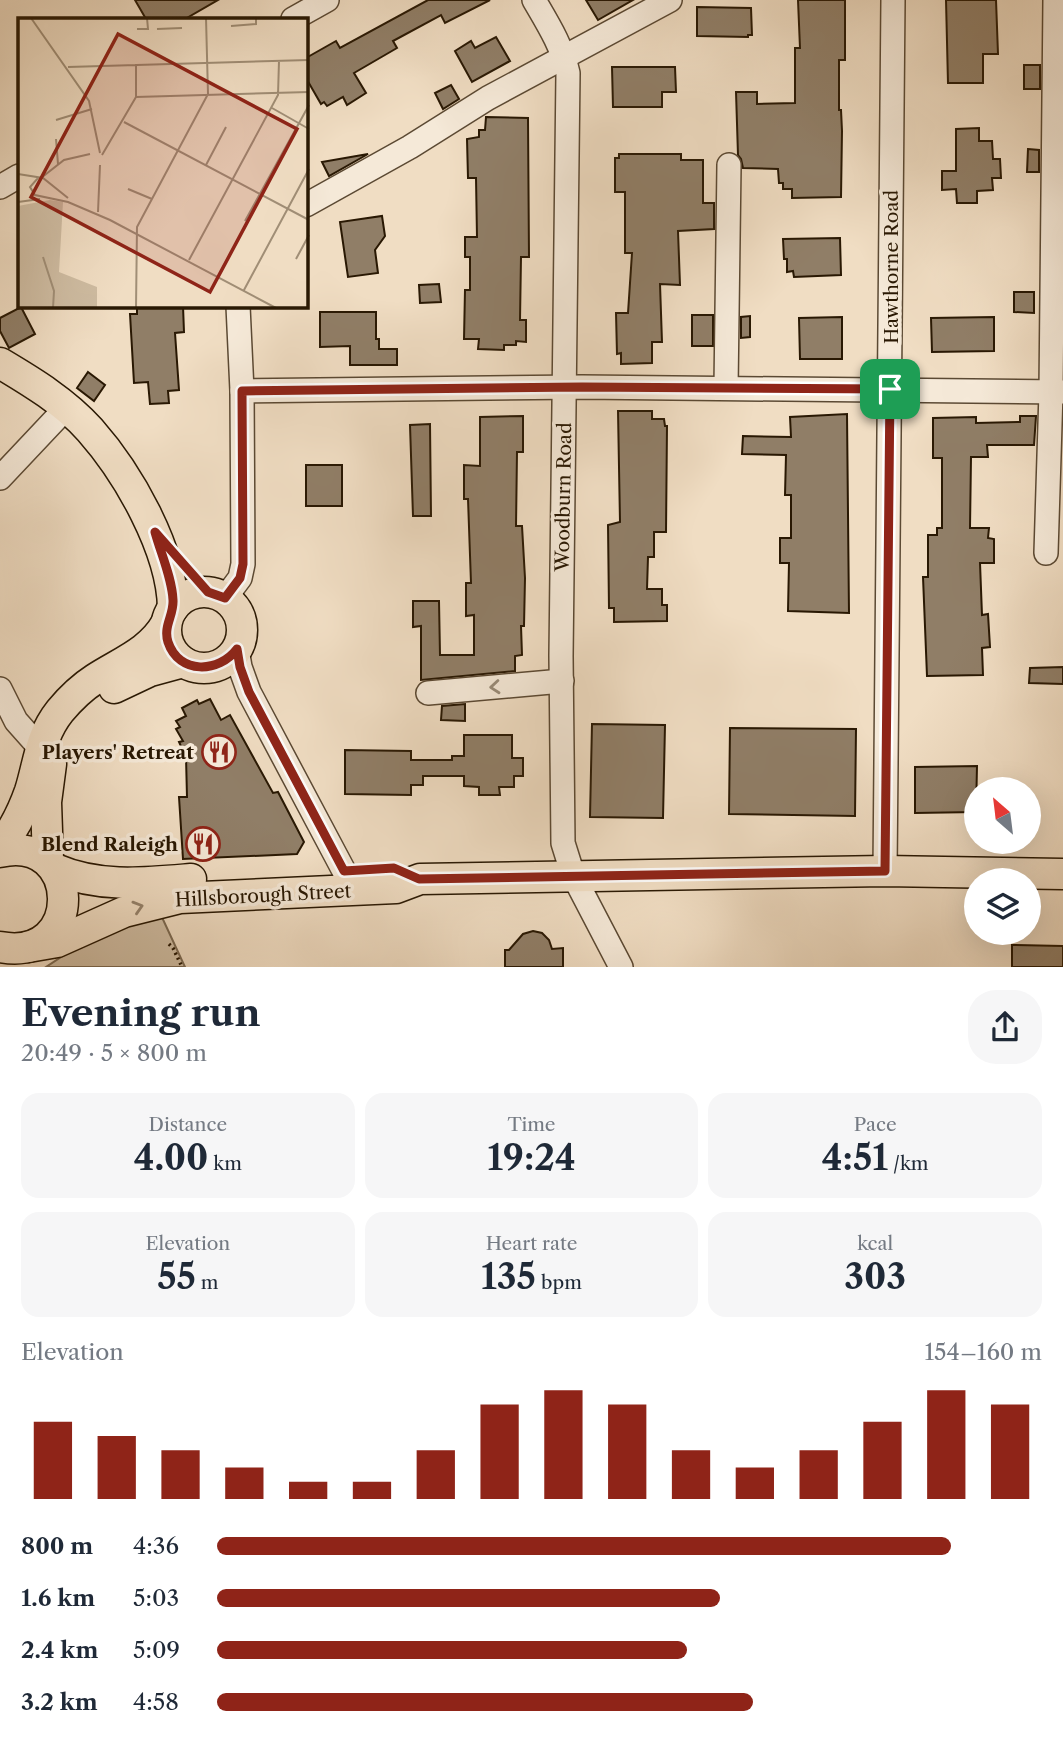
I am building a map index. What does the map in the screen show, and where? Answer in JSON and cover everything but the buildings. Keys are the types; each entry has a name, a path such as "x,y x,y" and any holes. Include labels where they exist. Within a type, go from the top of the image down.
{"main road":[{"path":"0,363 66,408 89,430 111,457 132,490 155,532 172,590 169,646 183,662"},
{"path":"14,955 43,941 55,929 63,914 64,897 52,865 46,803 50,769 63,734 86,706 106,693 150,671 183,662 203,668 213,667 231,657 241,639 241,619 237,611 216,595 155,532"},
{"path":"0,850 20,816 50,724 82,687 147,648 189,595 216,595"},
{"path":"0,819 38,759"},
{"name":"Hillsborough Street","path":"0,850 22,851 88,881 120,883 394,868 419,879"},
{"name":"Hillsborough Street","path":"14,955 57,942 142,906 180,898 396,888 419,879 885,871 1063,874"}],"street":[{"path":"295,18 327,0"},
{"name":"Woodburn Road","path":"534,0 564,56 568,73 563,843 572,875 621,967"},
{"path":"308,204 488,98 670,0"},
{"name":"Hawthorne Road","path":"885,871 892,0"},
{"path":"1046,553 1057,392 1055,0"},
{"path":"726,388 729,166"},
{"path":"0,187 18,177"},
{"path":"216,595 240,578 243,564 242,391 238,308"},
{"path":"242,391 726,388 1057,392"},
{"path":"0,478 66,408"},
{"path":"237,649 249,692 344,871"},
{"path":"428,693 562,681"},
{"path":"0,690 38,759"}],"path":[{"path":"169,944 182,967"}],"shaded area":[{"path":"160,913 185,967 46,967 93,936"}],"place":[{"name":"Players' Retreat","path":"219,752"},
{"name":"Blend Raleigh","path":"203,844"}],"route":[{"path":"582,387 890,389 885,871 419,879 394,868 344,871 249,692 237,649 223,663 203,668 183,662 169,646 166,624 173,608 172,590 155,532 208,592 225,598 242,572 242,391 582,387"}]}
